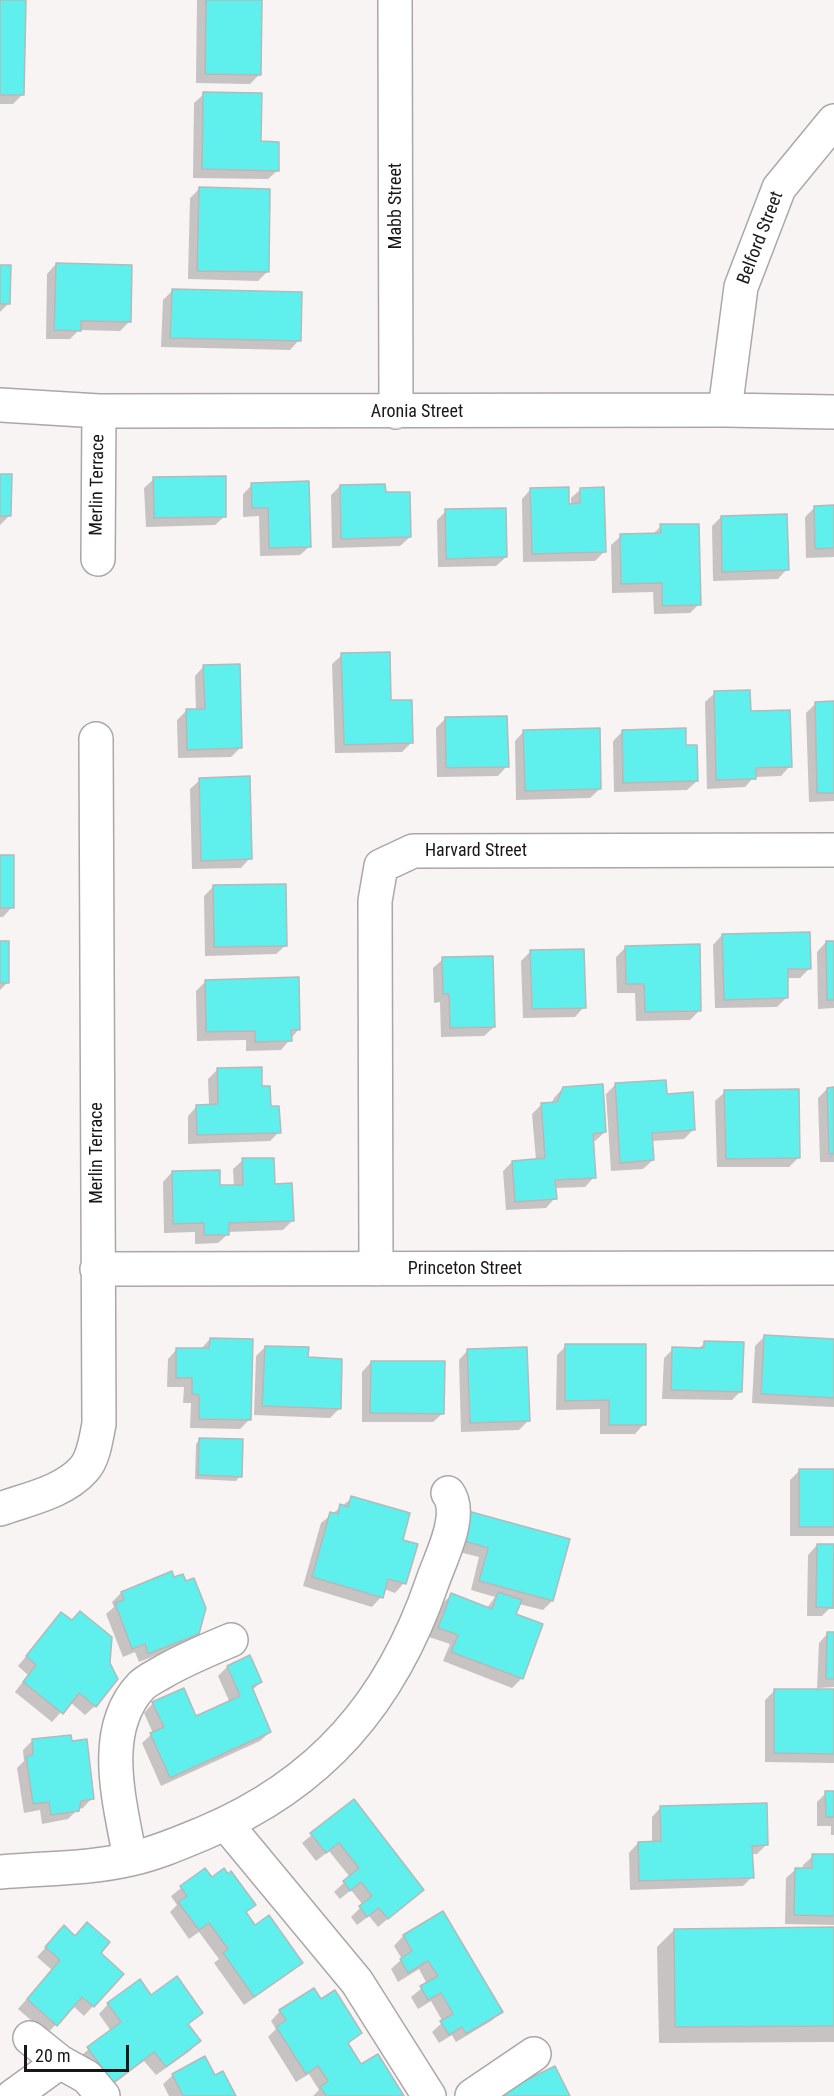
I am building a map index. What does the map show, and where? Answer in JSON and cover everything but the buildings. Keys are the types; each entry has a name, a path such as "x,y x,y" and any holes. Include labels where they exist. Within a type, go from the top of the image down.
{"street":[{"name":"Mabb Street","path":"395,0 396,412"},
{"name":"Belford Street","path":"725,410 741,287 779,188 834,121"},
{"name":"Aronia Street","path":"0,405 99,411 725,410 834,412"},
{"name":"Merlin Terrace","path":"98,559 99,411"},
{"name":"Merlin Terrace","path":"0,1509 46,1493 70,1481 86,1468 99,1424 96,739"},
{"name":"Harvard Street","path":"376,1269 375,901 381,866 413,851 834,850"},
{"name":"Princeton Street","path":"97,1269 834,1268"},
{"path":"0,1872 100,1864 165,1850 254,1809 302,1778 328,1755 359,1720 398,1665 421,1615 454,1520 453,1500 448,1493"},
{"path":"130,1859 117,1783 116,1749 120,1726 127,1706 142,1684 180,1662 231,1640"},
{"path":"225,1824 357,1982 429,2096"},
{"path":"30,2038 60,2062 87,2077 103,2096"},
{"path":"472,2096 534,2054"},
{"path":"13,2096 60,2062"}]}
